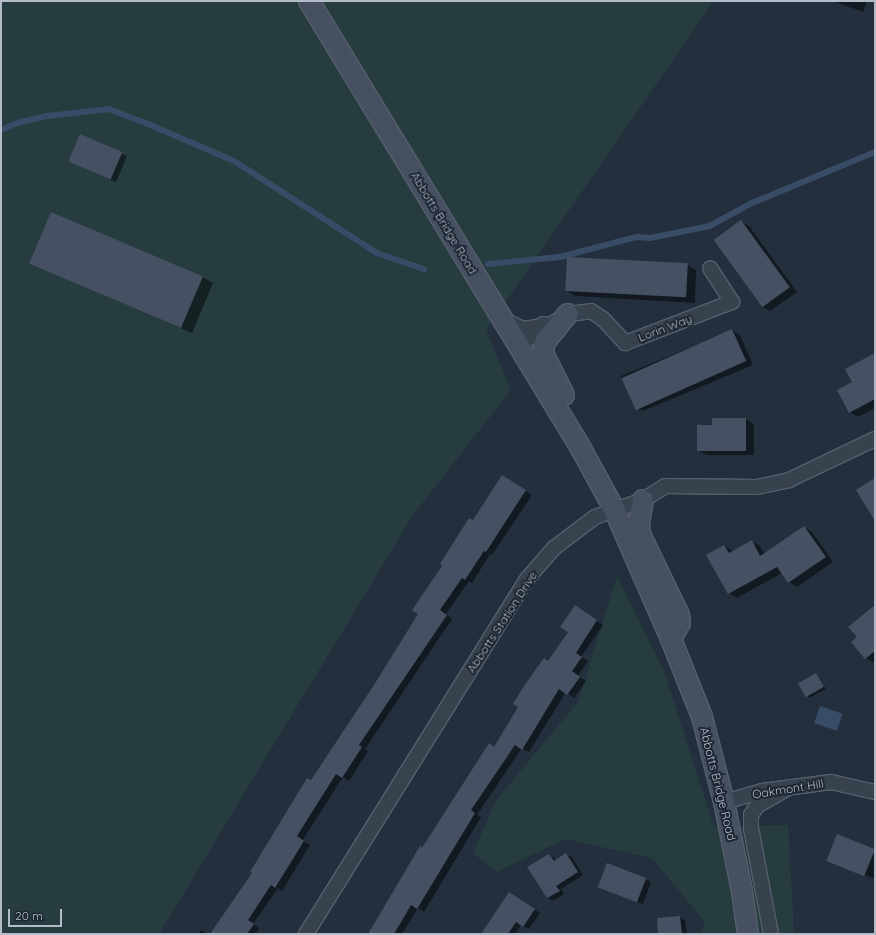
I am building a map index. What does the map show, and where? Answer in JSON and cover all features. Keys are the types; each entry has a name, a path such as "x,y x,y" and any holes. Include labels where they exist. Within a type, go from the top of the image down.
{"main road":[{"name":"Abbotts Bridge Road","path":"309,1 504,320 579,445 614,509 671,639 702,717 724,802 742,891 748,934"},
{"path":"568,314 545,342 543,353 555,381 585,429 586,441 579,445"},
{"path":"643,500 639,523 640,534 679,615 680,623 671,639"}],"street":[{"name":"Lorin Way","path":"504,320 522,329 530,328 568,314 591,311 603,319 625,343 732,302 710,268"},
{"name":"Lorin Way","path":"518,345 568,314"},
{"name":"Abbotts Station Drive","path":"306,934 527,579 554,548 583,524 614,509 643,500 665,486 757,487 789,480 875,439"},
{"name":"Oakmont Hill","path":"724,802 762,791 831,782 875,792"},
{"name":"Abbotts Bridge Road","path":"771,934 751,828 751,815 757,806 790,787"}],"green space":[{"path":"1,1 714,1 486,330 511,390 413,515 159,934 1,934"},
{"path":"617,576 664,671 714,827 788,825 794,934 701,934 705,922 652,858 565,839 497,872 473,853 496,800 578,702"}],"water":[{"path":"820,706 843,714 837,731 814,723"}],"building":[{"path":"80,134 122,152 111,180 68,162"},
{"path":"51,212 203,276 181,328 29,264"},
{"path":"741,220 790,287 762,307 713,240"},
{"path":"567,257 688,263 686,297 565,291"},
{"path":"732,329 746,361 636,410 621,378"},
{"path":"875,353 875,399 849,413 837,390 852,382 845,369"},
{"path":"712,418 746,418 746,451 697,451 697,425 712,425"},
{"path":"502,475 526,490 486,552 484,551 465,580 462,578 440,610 447,615 359,745 362,747 342,778 336,774 297,836 304,841 275,888 271,885 248,920 254,924 247,934 210,934 252,873 250,872 307,778 311,780 374,685 418,614 412,610 442,566 440,564 469,518 473,520"},
{"path":"875,478 875,521 856,490"},
{"path":"804,526 826,557 788,583 777,567 728,594 706,555 724,545 729,553 752,540 760,556"},
{"path":"575,605 597,620 576,653 582,657 572,671 580,677 567,695 559,689 522,750 515,745 471,810 475,813 417,909 411,905 394,934 368,934 420,846 422,848 489,743 494,747 518,707 513,704 524,686 544,658 548,661 568,632 560,627"},
{"path":"875,605 875,651 865,659 851,642 857,637 848,627"},
{"path":"816,673 824,687 806,697 798,684"},
{"path":"837,834 875,849 864,876 826,861"},
{"path":"566,853 578,872 556,886 560,891 547,898 527,867 549,854 554,861"},
{"path":"607,863 646,878 637,902 598,887"},
{"path":"509,892 535,909 523,927 516,922 508,934 481,934"},
{"path":"680,916 682,934 658,934 657,918"}],"waterway":[{"path":"1,130 21,122 48,116 109,109 146,123 236,162 377,253 424,269"},
{"path":"488,264 560,257 637,237 650,238 710,226 750,204 875,152"}]}
